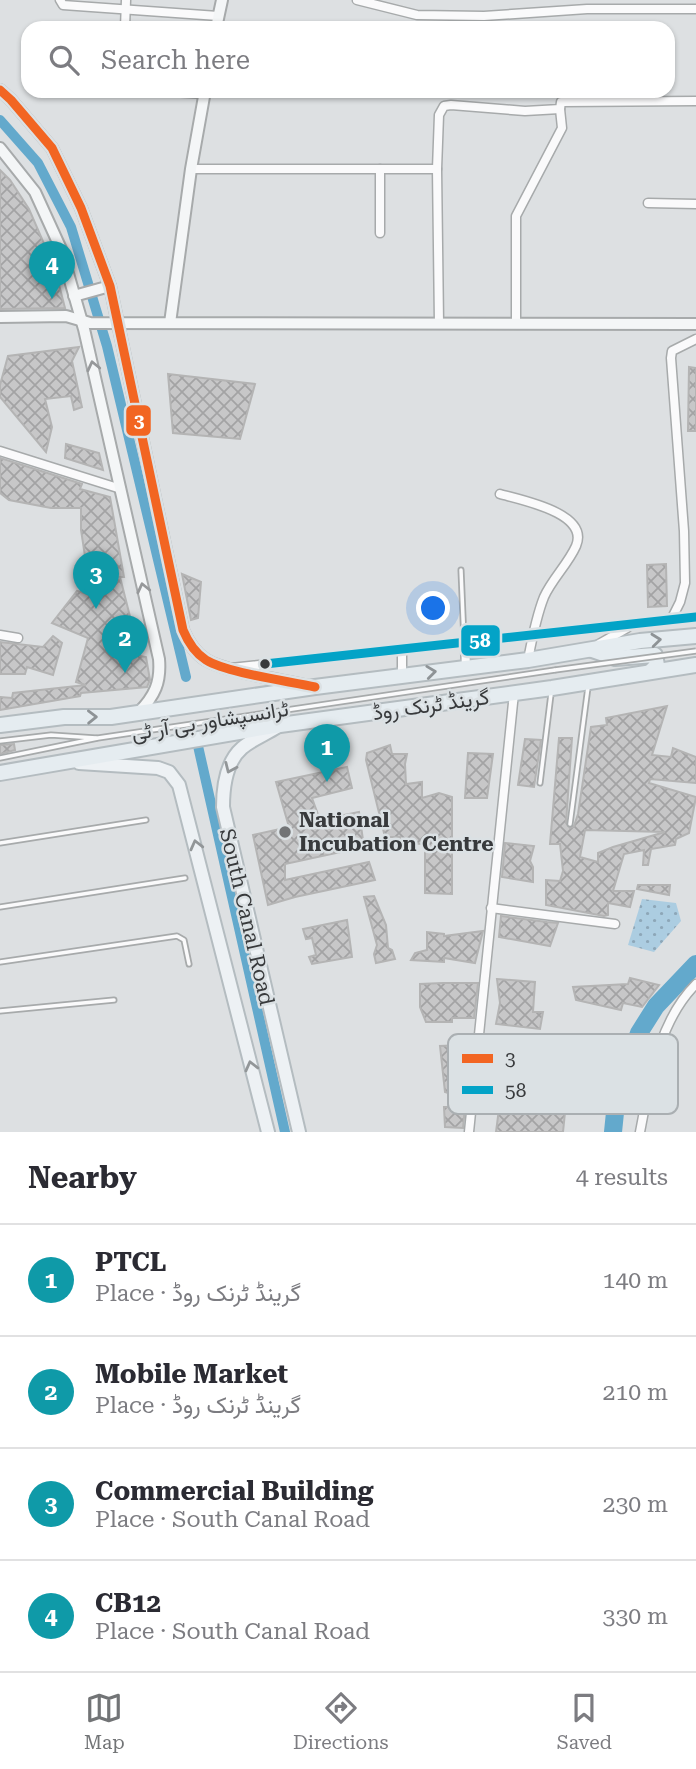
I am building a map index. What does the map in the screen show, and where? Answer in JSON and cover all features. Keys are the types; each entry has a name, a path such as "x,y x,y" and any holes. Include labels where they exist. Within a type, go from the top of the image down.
{"highway":[{"name":"گرینڈ ٹرنک روڈ","path":"0,723 64,717 111,717 144,707 166,709 528,660 640,641 696,636"},
{"path":"590,649 615,658 655,654 657,664 649,672"},
{"name":"گرینڈ ٹرنک روڈ","path":"0,773 280,726 552,688 696,664"}],"main road":[{"path":"217,21 222,0"},
{"path":"0,90 52,148 81,208 109,286 183,630 197,652 214,664 315,687"},
{"path":"170,323 191,169 204,98"},
{"path":"0,148 35,192 61,248 86,322 159,659 160,679 157,690 144,707"},
{"path":"76,295 109,286"},
{"path":"0,317 65,316 86,322 117,323 696,324"},
{"name":"South Canal Road","path":"280,726 241,749 227,776 223,807 299,1132"},
{"path":"65,762 158,768 169,772 179,785 268,1132"}],"street":[{"path":"60,0 63,5 125,5 218,16"},
{"path":"357,0 388,4 417,15 484,16 587,9 696,9"},
{"path":"516,324 516,216 562,128 561,102 696,101"},
{"path":"439,323 437,169 439,115 444,106 451,104 525,111 560,109"},
{"path":"191,169 437,169"},
{"path":"380,169 380,233"},
{"path":"648,203 696,204"},
{"path":"671,620 685,583 684,531 671,358 672,351 696,339"},
{"path":"0,451 121,489"},
{"path":"500,494 546,506 573,523 579,534 577,545 545,596 532,635 528,660"},
{"path":"228,668 696,617"},
{"path":"590,649 633,625"},
{"path":"0,635 18,638"},
{"path":"465,643 466,667"},
{"path":"402,649 402,675"},
{"path":"479,1034 514,693"},
{"path":"491,908 615,924"},
{"path":"664,1034 696,984"},
{"path":"469,1132 471,1114"},
{"path":"640,1132 644,1114"}],"lane":[{"path":"461,570 465,643"},
{"name":"ٹرانسپشاور بی آر ٹی","path":"0,758 98,738 696,650"},
{"path":"570,824 589,682"},
{"path":"540,783 552,688"},
{"path":"0,723 63,714"},
{"name":"ٹرانسپشاور بی آر ٹی","path":"0,741 51,735 98,738"},
{"path":"0,843 146,820"},
{"path":"0,907 186,878"},
{"path":"0,962 177,936 184,940 189,964"},
{"path":"0,1011 114,1000"}],"shaded area":[{"path":"642,899 676,903 681,921 654,952 628,945"}],"building":[{"path":"0,170 29,209 55,269 65,308 0,309"},
{"path":"79,347 72,361 82,407 74,410 71,396 45,399 52,427 46,452 0,397 0,385 8,356"},
{"path":"689,367 696,368 696,431 688,431"},
{"path":"168,374 255,384 240,439 173,433"},
{"path":"66,444 99,453 103,470 65,458"},
{"path":"0,458 82,484 80,489 110,497 124,577 120,577 140,656 146,657 150,680 147,687 81,693 80,696 0,710 0,697 12,698 13,693 86,685 76,682 88,638 52,623 77,591 91,595 94,576 88,576 81,530 81,508 51,508 9,500 0,493"},
{"path":"666,564 667,606 648,607 647,565"},
{"path":"182,574 201,582 198,618 191,620"},
{"path":"53,636 62,643 53,675 27,667 25,674 0,674 0,642 43,647"},
{"path":"667,706 652,755 671,757 673,748 696,757 696,783 650,779 649,783 696,797 689,833 676,839 675,845 651,849 648,865 643,865 644,850 624,854 613,891 634,891 630,907 608,903 608,915 604,916 546,905 546,880 560,881 563,871 560,844 550,844 559,738 572,738 566,823 570,828 574,826 578,814 591,727 607,725 606,718","holes":["585,830 665,832 598,853 598,862 580,857"]},
{"path":"525,739 541,740 534,787 518,785"},
{"path":"14,744 15,750 0,754 0,745"},
{"path":"390,745 392,754 407,754 406,784 422,782 422,798 439,793 452,797 452,894 425,893 425,844 400,843 400,837 385,837 366,760 367,753"},
{"path":"468,753 493,754 487,798 465,798"},
{"path":"347,767 352,788 312,798 320,820 359,812 364,847 285,864 285,880 369,862 375,880 268,905 253,835 289,827 276,782"},
{"path":"505,843 534,846 530,861 533,867 533,882 502,877"},
{"path":"638,885 670,885 669,895 637,889"},
{"path":"374,896 386,925 388,948 392,950 395,959 376,963 374,954 377,945 364,897"},
{"path":"501,916 558,923 550,946 499,937"},
{"path":"347,920 352,957 312,964 309,957 316,955 312,938 306,939 303,929"},
{"path":"483,931 475,963 444,958 444,962 411,960 415,953 427,950 427,932 444,936"},
{"path":"630,978 659,985 642,1007 623,1003 621,1010 576,1000 573,987 628,984"},
{"path":"497,979 535,982 533,1012 543,1012 540,1029 496,1024 500,1003"},
{"path":"478,983 474,1018 452,1018 452,1022 426,1022 420,1007 420,984"},
{"path":"440,1046 448,1046 448,1093 445,1092"},
{"path":"444,1107 448,1107 448,1114 464,1114 463,1128 445,1127"},
{"path":"498,1114 565,1114 563,1132 496,1132"}],"waterway":[{"path":"0,120 38,163 71,227 107,346 186,677"},
{"path":"198,746 285,1132"},
{"path":"639,1034 656,1006 696,964"},
{"path":"613,1132 615,1114"}],"transit line":[{"name":"3","path":"0,90 52,148 81,208 110,286 187,639 198,654 216,665 315,687"},
{"name":"58","path":"265,664 696,617"}],"place":[{"name":"CB12","path":"52,299"},
{"name":"Commercial Building","path":"96,609"},
{"name":"Mobile Market","path":"125,673"},
{"name":"PTCL","path":"327,782"},
{"name":"National Incubation Centre","path":"285,832"}]}
